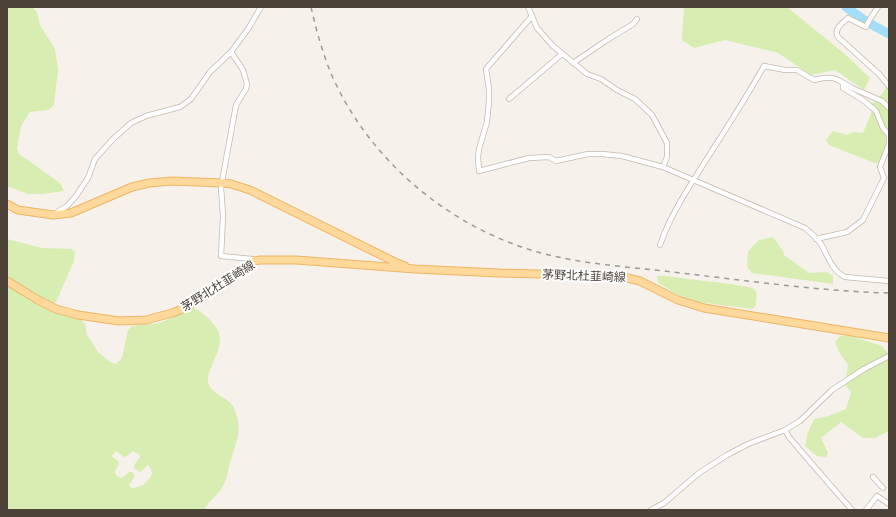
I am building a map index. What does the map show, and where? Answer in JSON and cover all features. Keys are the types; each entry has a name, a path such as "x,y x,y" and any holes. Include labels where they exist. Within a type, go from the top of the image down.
{"main road":[{"name":"茅野北杜韮崎線","path":"7,204 18,210 53,215 71,213 132,187 149,183 172,181 232,184 250,190 397,263 415,269"},
{"name":"茅野北杜韮崎線","path":"7,281 38,300 56,308 78,315 119,322 133,322 158,318 184,308 206,295 236,272 254,261 260,260 296,260 415,269 499,273 620,276 640,281 678,300 704,308 889,338"}],"street":[{"path":"53,215 67,206 76,196 88,178 95,159 113,139 132,123 146,116 180,107 191,99 210,72 231,52 248,29 261,7"},
{"path":"528,7 537,28 543,36 562,54 587,74 601,79 634,99 652,115 667,143 667,156 664,167"},
{"path":"878,7 866,27 848,18 838,28 836,34 879,74 889,86"},
{"path":"532,16 486,69 489,101 487,122 479,148 479,171 529,158 549,157 556,161 588,154 622,156 664,167 805,228 816,238 840,274 845,277 853,279 889,281"},
{"path":"573,63 633,24 637,19"},
{"path":"231,52 243,70 247,84 246,89 236,105 221,187 223,216 221,256 252,259 254,261"},
{"path":"509,99 562,54"},
{"path":"660,245 682,198 747,96 764,66 785,70 797,70 814,80 833,78 857,91 882,101 889,108"},
{"path":"816,238 847,232 863,220 884,178 880,167 889,144 889,134 883,128 876,111 863,100 843,88 843,83"},
{"path":"651,510 664,503 700,473 722,458 748,444 785,430 800,421 832,390 864,368 889,356"},
{"path":"785,430 789,437 852,510"},
{"path":"873,477 883,488"},
{"path":"866,510 877,496 889,504"}],"green space":[{"path":"7,7 32,7 37,12 40,25 55,49 58,70 54,105 48,110 30,112 21,126 17,148 19,154 60,183 64,191 43,194 28,194 7,186"},
{"path":"684,7 787,7 846,55 870,78 864,90 835,70 811,75 778,53 725,40 694,48 682,40"},
{"path":"889,83 889,137 886,140 884,154 877,164 829,145 826,140 833,131 847,135 853,132 863,133 873,109 870,105 881,95"},
{"path":"773,237 783,251 784,255 809,273 827,272 833,276 833,284 752,273 747,267 748,251 759,240"},
{"path":"7,239 42,248 72,249 75,252 74,261 56,302 52,303 7,278"},
{"path":"657,276 669,276 753,288 757,293 756,305 752,309 698,302 677,294 658,283"},
{"path":"7,284 59,312 81,320 85,324 87,335 98,352 110,362 116,364 122,358 128,330 132,326 160,323 194,308 203,313 211,321 219,333 220,344 209,373 208,382 212,390 228,401 234,408 239,429 222,488 204,510 7,510","holes":["116,451 124,457 133,451 140,455 134,465 134,468 140,472 148,465 151,469 152,474 144,484 131,488 129,485 135,476 132,472 129,472 122,478 116,475 115,471 119,464 118,461 112,456"]},
{"path":"845,335 882,346 889,355 889,431 875,438 863,438 841,422 821,438 828,453 826,457 817,456 805,446 808,432 814,419 829,416 846,409 851,392 845,385 848,365 839,352 835,342 839,337"}],"waterway":[{"path":"846,7 867,22 889,34"}],"railway":[{"path":"311,7 319,40 330,71 346,103 366,133 389,161 415,186 444,208 474,226 507,242 541,253 575,260 785,285 889,293"}]}
